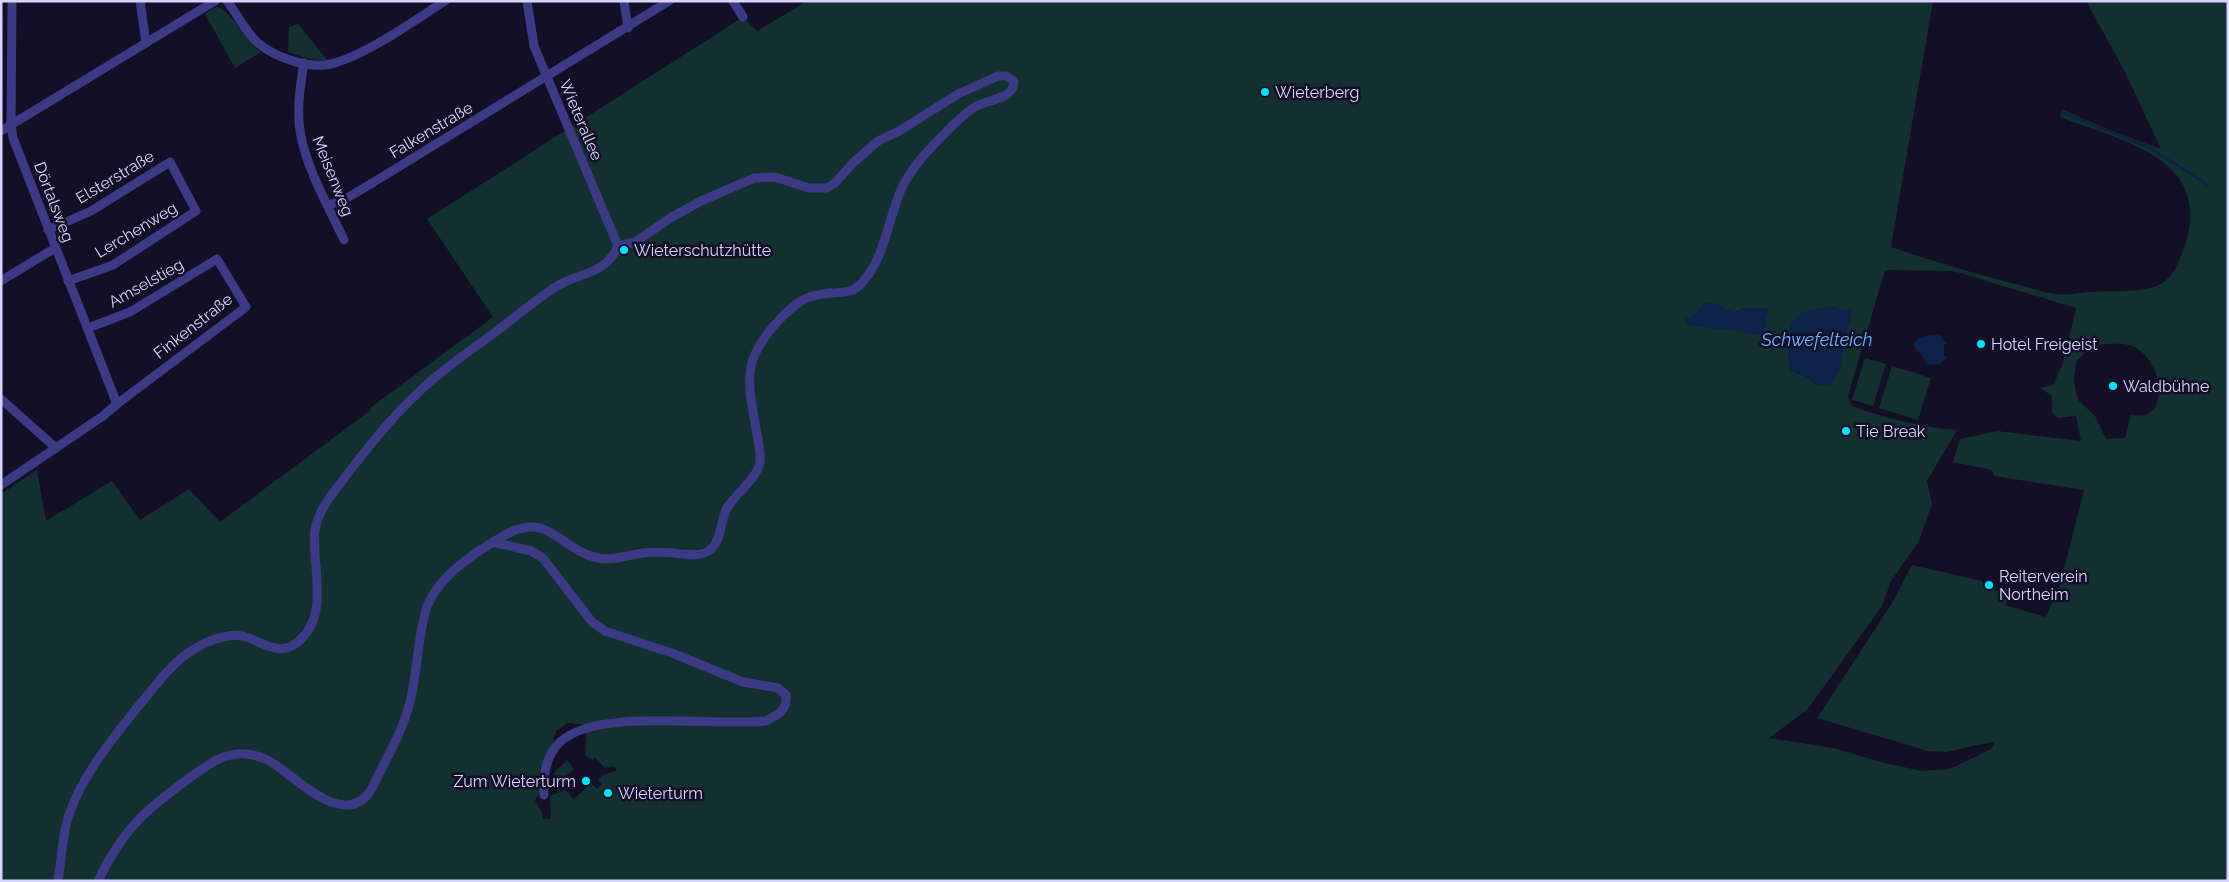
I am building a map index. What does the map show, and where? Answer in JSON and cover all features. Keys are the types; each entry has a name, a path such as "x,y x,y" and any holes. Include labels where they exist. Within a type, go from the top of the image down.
{"street":[{"name":"Dörtalsweg","path":"12,1 11,125 13,138 116,404"},
{"path":"140,1 146,43"},
{"path":"1,131 215,1"},
{"path":"227,1 248,32 259,44 281,56 312,65 329,64 344,60 445,1"},
{"name":"Wieterallee","path":"527,1 532,41 618,246"},
{"path":"624,1 628,28"},
{"name":"Falkenstraße","path":"328,205 342,201 374,182 547,78 669,1"},
{"path":"733,1 743,18"},
{"name":"Meisenweg","path":"304,63 299,113 300,136 304,150 344,240"},
{"path":"58,881 67,819 76,797 116,734 165,674 190,652 224,636 241,635 271,648 282,650 293,646 301,639 311,623 317,601 315,542 318,518 326,503 351,471 404,408 429,382 521,310 556,286 603,267 612,259 618,246 635,242 701,201 754,178 775,177 809,188 828,188 836,183 853,163 878,141 901,130 949,98 998,76 1006,76 1014,81 1012,90 1006,96 978,105 964,115 918,164 902,187 890,228 868,275 860,285 849,292 822,294 802,300 781,318 758,346 751,361 749,381 759,448 759,465 753,477 738,492 728,507 717,540 710,550 698,555 653,552 607,559 598,558 576,549 553,532 535,527 514,530 469,559 452,574 430,601 425,616 412,691 405,718 375,782 364,799 353,805 335,803 310,791 276,765 262,758 240,754 225,756 171,791 142,814 114,850 98,881"},
{"name":"Elsterstraße","path":"48,230 91,211 170,162"},
{"name":"Lerchenweg","path":"68,282 113,265 196,211 170,162"},
{"path":"1,281 55,248"},
{"name":"Amselstieg","path":"88,328 130,312 217,259"},
{"name":"Finkenstraße","path":"116,404 246,307 217,259"},
{"path":"1,399 56,448"},
{"path":"1,485 103,416 116,404"},
{"path":"493,542 531,551 543,558 592,622 600,628 672,653 742,682 778,688 786,695 784,709 765,721 655,721 587,728 566,738 556,747 547,766 544,796"}],"green space":[{"path":"807,1 1933,1 1891,247 1996,279 2063,295 2139,290 2154,287 2166,281 2174,271 2183,251 2190,220 2187,195 2176,175 2159,159 2136,146 2060,117 2062,109 2107,129 2161,149 2123,68 2086,1 2228,1 2228,881 1,881 1,494 37,470 46,521 112,481 140,520 189,489 220,522 493,317 427,219 743,17 757,31","holes":["1885,270 1953,271 2076,308 2063,363 2053,385 2040,388 2052,396 2052,413 2058,418 2076,416 2081,441 1997,431 1960,439 1953,462 1992,470 1994,476 2084,490 2060,584 2046,617 2005,605 2008,594 1984,587 1982,581 1912,565 1892,603 1817,718 1928,751 1946,752 1996,741 1991,749 1950,769 1922,771 1880,762 1834,748 1769,738 1807,710 1882,606 1891,581 1919,541 1932,504 1927,481 1957,430 1904,422 1852,406 1848,396","1716,304 1733,313 1744,308 1768,308 1762,335 1685,320","1834,307 1848,325 1840,367 1818,386 1807,377 1790,370 1799,315 1808,311","2125,344 2131,346 2142,352 2156,374 2159,387 2158,399 2154,409 2145,415 2131,415 2125,438 2106,439 2095,416 2079,401 2075,389 2076,362 2086,351 2099,345","567,723 587,725 585,755 593,760 595,758 605,768 615,766 616,771 605,774 598,780 602,784 597,789 591,783 574,799 565,790 550,796 551,818 543,819 542,812 535,801 539,794 556,731"]},
{"path":"216,7 227,13 255,48 261,52 235,68 205,14"},
{"path":"298,24 328,61 309,59 288,52 289,27"},
{"path":"1865,358 1886,364 1873,406 1852,400"},
{"path":"1892,366 1931,378 1918,420 1879,408"},
{"path":"567,760 574,769 562,779 557,779 553,774"}],"water":[{"path":"1704,303 1716,304 1733,313 1744,308 1769,308 1762,335 1690,326 1685,320 1699,311"},
{"name":"Schwefelteich","path":"1834,307 1851,311 1851,320 1848,325 1840,367 1830,386 1818,386 1807,377 1790,370 1788,356 1789,332 1791,325 1800,314"},
{"path":"1939,335 1947,344 1944,345 1944,356 1947,357 1939,365 1926,364 1921,354 1913,346 1921,337"}],"waterway":[{"path":"2064,113 2150,148 2208,185"}],"place":[{"name":"Wieterberg","path":"1265,92"},
{"name":"Wieterschutzhütte","path":"624,250"},
{"name":"Hotel Freigeist","path":"1981,344"},
{"name":"Waldbühne","path":"2113,386"},
{"name":"Tie Break","path":"1846,431"},
{"name":"Reiterverein Northeim","path":"1989,585"},
{"name":"Zum Wieterturm","path":"586,781"},
{"name":"Wieterturm","path":"608,793"}]}
